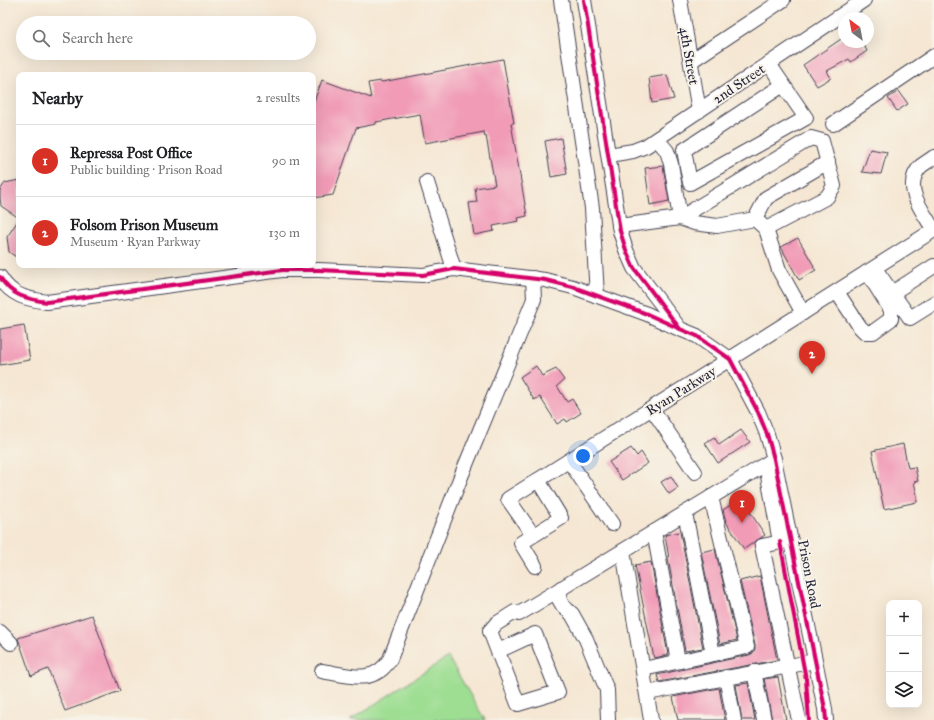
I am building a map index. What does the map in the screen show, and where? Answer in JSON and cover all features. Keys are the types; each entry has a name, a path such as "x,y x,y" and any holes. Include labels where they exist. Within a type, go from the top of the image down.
{"street":[{"path":"561,0 592,208 597,296"},
{"path":"584,0 620,226 626,250 634,268 680,329"},
{"name":"4th Street","path":"680,0 698,111"},
{"path":"691,61 769,5 783,0"},
{"name":"2nd Street","path":"609,155 633,152 646,146 864,0"},
{"path":"833,124 934,56"},
{"path":"769,64 783,84 806,118 690,183 684,150 783,84"},
{"path":"620,226 680,218 811,138 822,141 834,186 827,197 766,229"},
{"path":"657,139 667,151 671,164 680,218"},
{"path":"934,157 922,166 914,175 913,188 916,199 934,230"},
{"path":"755,219 766,198 828,162"},
{"path":"427,182 454,269"},
{"path":"680,218 694,223 717,226 755,219"},
{"path":"755,219 766,229 779,270 803,313"},
{"name":"Ryan Parkway","path":"533,535 508,499 934,230"},
{"path":"892,292 934,266"},
{"path":"0,277 5,286 17,294 31,299 47,302 282,270 319,270 423,275 454,269 533,278 573,287 647,314 697,336 730,360"},
{"path":"837,292 860,327 865,332 874,332 891,319 891,310 871,270"},
{"path":"871,270 892,292 910,318 934,303"},
{"path":"322,671 364,677 383,669 390,659 460,478 534,299 533,278"},
{"name":"Prison Road","path":"730,360 758,412 767,434 770,461 785,541 815,660 826,720"},
{"path":"652,409 695,472"},
{"path":"569,461 612,524"},
{"path":"498,651 535,634 558,692 518,704 490,631 500,631 518,620 519,614 770,461"},
{"path":"535,566 521,543 561,518 538,480"},
{"path":"643,669 747,647 711,497"},
{"path":"685,513 712,654"},
{"path":"654,532 678,661"},
{"path":"785,541 762,546 799,720"},
{"path":"623,551 651,720"},
{"path":"561,588 559,599 563,606 572,614 586,639 607,690 608,720"},
{"path":"0,632 11,643"},
{"path":"647,693 815,660"},
{"path":"754,672 764,720"},
{"path":"726,677 734,720"}],"green space":[{"path":"448,657 485,720 350,720"}],"building":[{"path":"838,41 838,48 865,48 867,51 851,62 849,59 827,71 831,78 817,86 803,65"},
{"path":"503,59 514,123 511,123 527,216 518,218 519,221 493,226 494,231 474,235 469,203 477,202 475,188 495,185 486,136 485,137 484,132 425,143 420,114 376,122 376,124 356,128 333,195 316,198 316,96 322,80 371,98 368,83 382,82"},
{"path":"667,75 674,99 652,103 649,78"},
{"path":"899,91 908,104 897,111 888,98"},
{"path":"561,138 567,174 551,177 545,141"},
{"path":"870,149 887,152 881,174 862,172"},
{"path":"663,166 669,201 650,205 645,168"},
{"path":"16,181 16,216 1,206 0,190 5,183"},
{"path":"16,224 16,257 9,252 7,237"},
{"path":"798,238 816,270 799,280 781,247"},
{"path":"24,325 30,360 0,365 0,329"},
{"path":"536,366 542,376 556,369 564,380 557,386 567,402 572,399 581,413 567,422 565,419 557,424 540,397 534,400 520,377"},
{"path":"741,430 750,442 718,463 705,443 714,437 719,445"},
{"path":"903,444 908,468 915,467 918,481 914,482 917,502 884,509 872,451"},
{"path":"631,448 637,456 641,452 648,463 622,480 609,462"},
{"path":"671,476 678,488 669,494 661,482"},
{"path":"741,498 765,535 744,549 726,522 723,510"},
{"path":"680,532 703,648 685,651 665,535"},
{"path":"715,549 737,640 720,644 701,552"},
{"path":"651,562 668,655 654,658 635,565"},
{"path":"760,576 777,660 659,682 657,675 753,653 755,645 740,581"},
{"path":"92,615 120,691 65,711 48,669 31,676 18,638"},
{"path":"778,677 786,720 772,720 764,679"},
{"path":"748,683 755,720 742,720 736,685"},
{"path":"719,688 725,720 678,720 673,697"}],"cycle path":[{"path":"584,0 620,231 626,250 634,268 680,329 697,336 730,359 758,412 767,434 774,459 826,720"},
{"path":"0,277 9,288 20,296 47,302 282,270 319,270 423,275 454,269 545,280 573,287 647,314 678,328"},
{"path":"780,542 806,679 809,720"}],"place":[{"name":"Folsom Prison Museum","path":"812,374"},
{"name":"Repressa Post Office","path":"742,523"}]}
